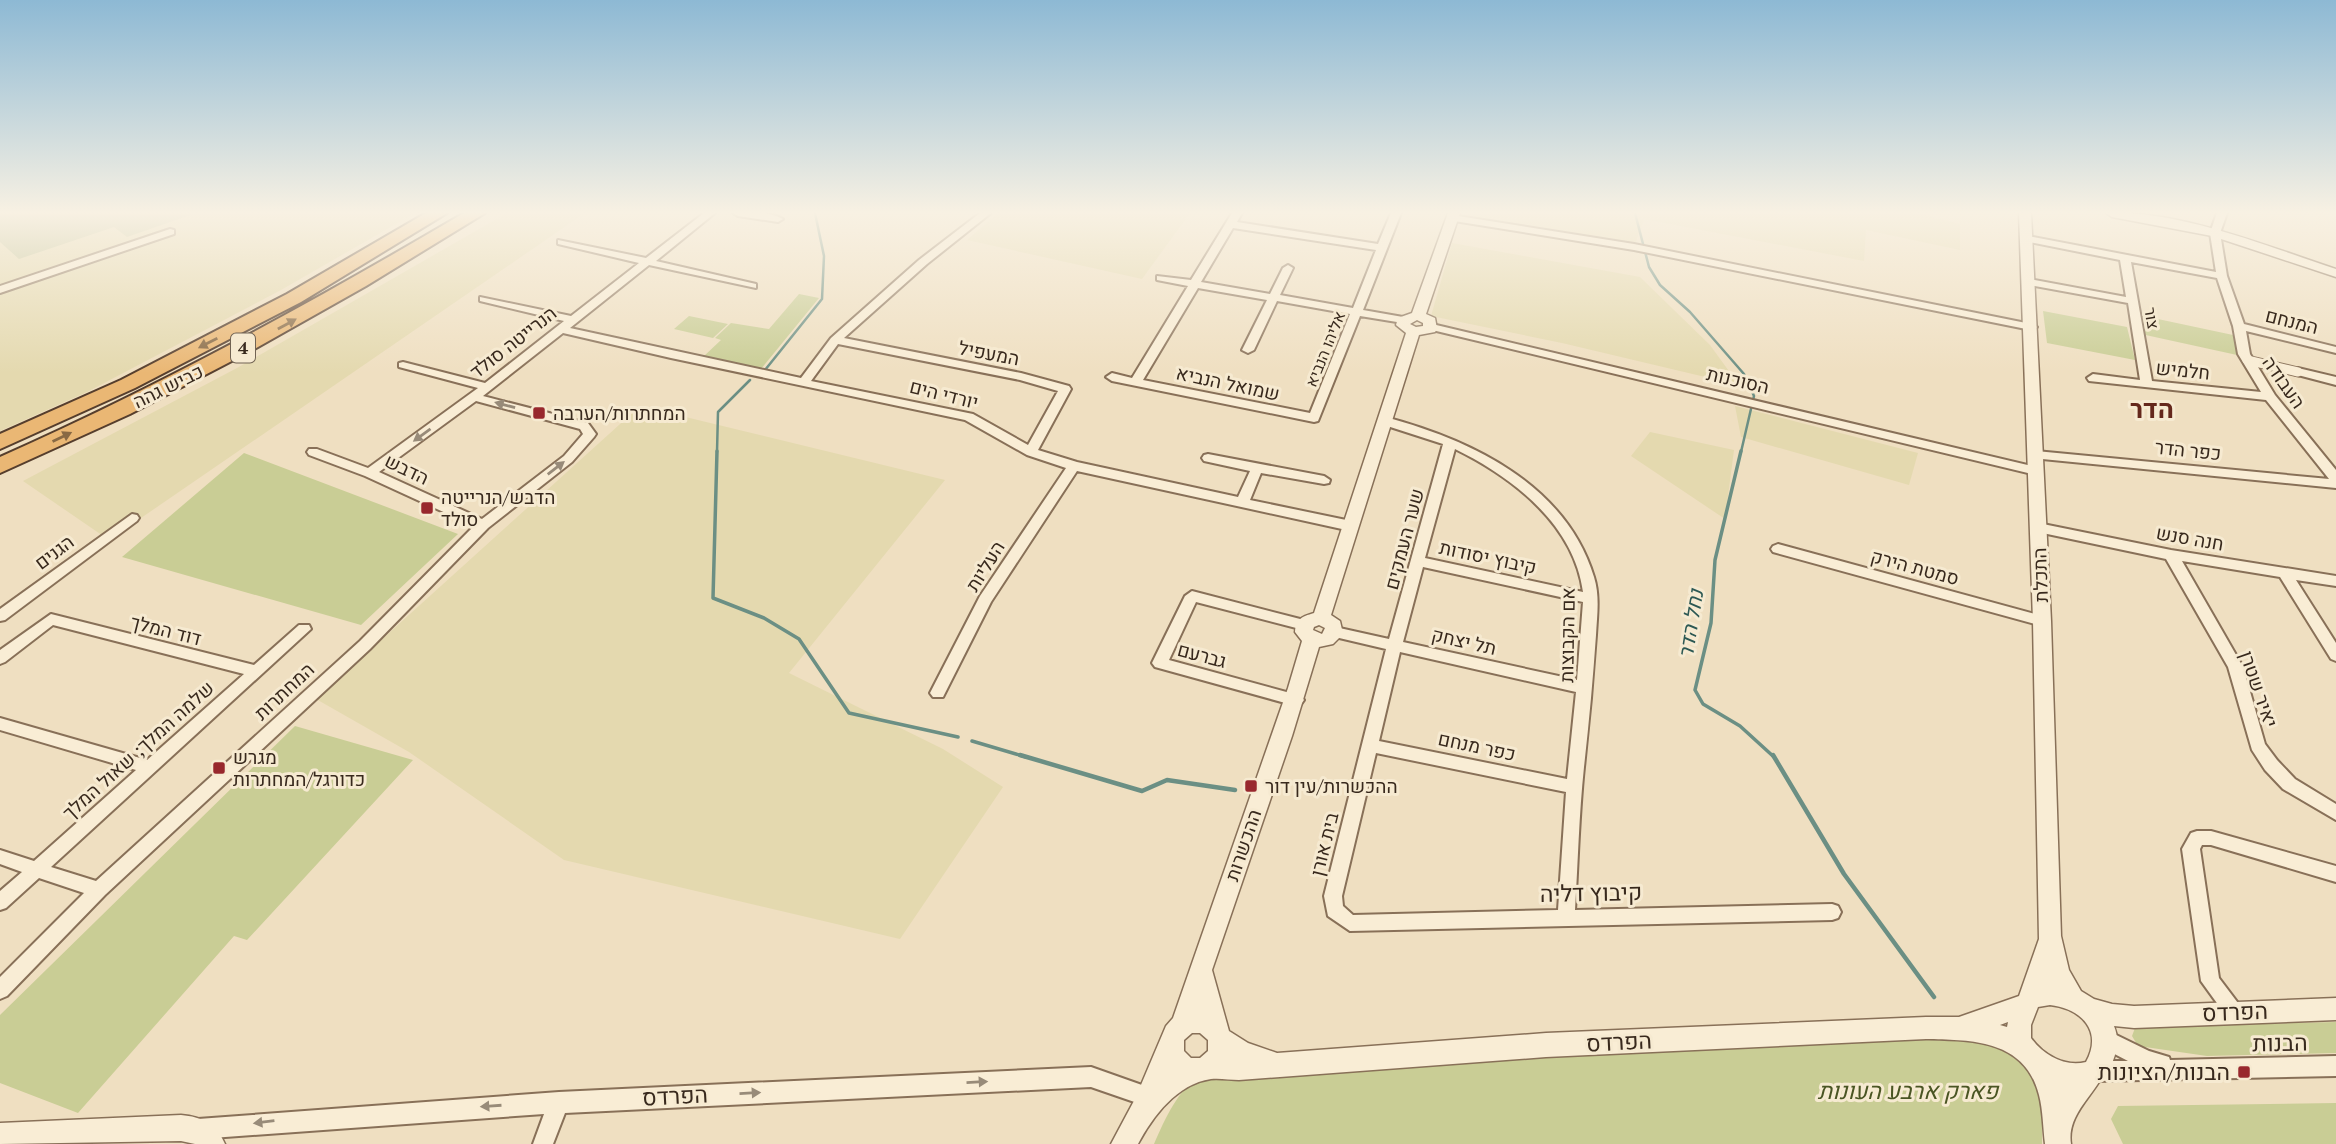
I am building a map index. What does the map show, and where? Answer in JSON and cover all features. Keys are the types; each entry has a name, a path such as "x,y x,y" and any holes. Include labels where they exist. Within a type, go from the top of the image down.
{"highway":[{"name":"כביש גהה","path":"0,442 128,384 271,310 346,266"},
{"name":"כביש גהה","path":"0,466 207,368 387,266"}],"street":[{"path":"0,290 69,266"},
{"name":"הנרייטה סולד","path":"370,473 474,397 641,266"},
{"path":"661,266 752,286"},
{"path":"804,382 835,340 918,266"},
{"path":"1136,381 1205,266"},
{"name":"אליהו הנביא","path":"1314,418 1375,266"},
{"name":"ההכשרות","path":"1147,1103 1201,972 1206,948 1296,700 1312,627 1351,526 1385,421 1411,323 1433,266"},
{"path":"1730,266 2031,327"},
{"name":"התכלת","path":"2029,266 2050,936 2059,972 2078,1003"},
{"name":"צור","path":"2127,266 2147,384"},
{"path":"2173,266 2222,276"},
{"name":"העבודה","path":"2220,266 2247,360 2270,397 2336,481"},
{"path":"2316,266 2336,273"},
{"path":"1248,350 1288,268"},
{"path":"1161,278 1357,310 1411,323 1427,319 1432,327"},
{"path":"2029,282 2133,301"},
{"path":"484,299 573,320"},
{"name":"המנחם","path":"2239,326 2336,350"},
{"name":"הסוכנות","path":"1432,327 1752,403 2036,463"},
{"name":"יורדי הים","path":"561,329 969,417 1031,452 1074,466 1351,526"},
{"name":"המעפיל","path":"835,340 1021,377 1065,389 1031,452"},
{"path":"2247,360 2336,381"},
{"path":"403,365 487,387"},
{"name":"שמואל הנביא","path":"1112,377 1314,418"},
{"name":"חלמיש","path":"2093,378 2270,397"},
{"name":"המחתרות","path":"0,990 99,890 365,645 483,525 568,459 590,434 584,426 474,397"},
{"name":"אם הקבוצות","path":"1385,421 1407,426 1450,443 1496,466 1523,484 1555,517 1571,540 1587,578 1591,599 1574,788 1566,918"},
{"name":"שער העמקים","path":"1395,644 1450,443"},
{"name":"הדבש","path":"313,452 370,473 483,525"},
{"path":"1208,458 1324,480"},
{"name":"כפר הדר","path":"2036,463 2336,481"},
{"name":"העליות","path":"938,693 985,600 1074,466"},
{"path":"1243,502 1257,468"},
{"name":"הגנים","path":"0,616 132,518"},
{"name":"חנה סנש","path":"2038,528 2171,555 2336,580"},
{"name":"סמטת הירק","path":"1778,549 2042,621"},
{"name":"יאיר שטרן","path":"2171,555 2235,667 2258,746 2289,784 2336,813"},
{"name":"קיבוץ יסודות","path":"1418,561 1591,599"},
{"path":"2285,573 2336,655"},
{"name":"גברעם","path":"1296,700 1160,663 1192,596 1312,627"},
{"name":"דוד המלך","path":"0,658 51,619 257,672"},
{"path":"1312,627 1328,639 1335,632"},
{"name":"שלמה המלך; שאול המלך","path":"0,902 304,629"},
{"name":"תל יצחק","path":"1335,632 1585,688"},
{"name":"בית אורן","path":"1350,923 1334,911 1333,896 1395,644"},
{"path":"0,724 148,768"},
{"name":"כפר מנחם","path":"1370,745 1574,788"},
{"path":"2234,1011 2210,981 2191,849 2197,838 2211,838 2336,874"},
{"path":"0,857 99,890"},
{"name":"קיבוץ דליה","path":"1350,923 1832,912"},
{"name":"התכלת","path":"2027,1001 2038,979 2050,936"},
{"name":"ההכשרות","path":"1201,972 1217,1035"},
{"path":"2040,993 2078,1003 2098,1019 2105,1037 2092,1072 2063,1113 2057,1138 2051,1092 2043,1072 2027,1051 2018,1024 2027,1001 2040,993"},
{"name":"הפרדס","path":"1961,1028 2004,1014 2027,1001"},
{"name":"הפרדס","path":"2078,1003 2105,1014 2134,1017 2336,1009"},
{"name":"הפרדס","path":"2105,1037 2115,1024 2134,1017"},
{"path":"1124,1144 1147,1103 1173,1082 1201,1068 1220,1054 1217,1035 1199,1022 1177,1035 1177,1061 1201,1068"},
{"name":"הפרדס","path":"1201,1068 1278,1065 1546,1045 1961,1028 2000,1036 2027,1051"},
{"name":"הפרדס","path":"1217,1035 1242,1053 1278,1065"},
{"name":"הבנות","path":"2105,1037 2146,1060 2184,1068"},
{"path":"2027,1051 2049,1068 2066,1075 2081,1077 2092,1072"},
{"name":"הבנות","path":"2092,1072 2336,1066"},
{"name":"הפרדס","path":"189,1136 289,1120 559,1102 1091,1077 1147,1103"},
{"path":"542,1144 559,1102"},
{"path":"0,1136 189,1136"}],"shaded area":[{"path":"0,266 322,266 87,392 0,431"},
{"path":"414,266 507,266 109,540 23,481 237,368"},
{"path":"1085,266 1151,266 1142,279"},
{"path":"1445,266 1581,266 1640,277 1710,345 1739,385 1562,343 1431,316"},
{"path":"640,406 945,480 789,673 943,749 1003,787 900,939 564,860 409,752 316,699"},
{"path":"1735,406 1918,453 1909,485 1741,437"},
{"path":"1650,432 1734,450 1725,519 1631,456"}],"green space":[{"path":"799,294 819,298 761,369 703,357 721,340 715,338 731,323 769,329"},
{"path":"2043,311 2127,327 2135,360 2047,343"},
{"path":"2139,315 2233,335 2237,355 2141,334"},
{"path":"689,316 728,324 713,338 674,329"},
{"path":"244,453 458,534 361,625 122,557"},
{"path":"295,726 413,760 247,940 234,936 78,1113 0,1083 0,1015"},
{"path":"2336,1022 2336,1053 2207,1056 2138,1046 2132,1036 2135,1028 2147,1027"},
{"name":"פארק ארבע העונות","path":"1933,1036 2000,1049 2015,1056 2027,1067 2036,1081 2041,1100 2042,1144 1154,1144 1179,1096 1202,1073"},
{"path":"2336,1103 2336,1144 2123,1144 2111,1119 2118,1106"}],"waterway":[{"path":"765,370 822,299 824,266"},
{"name":"נחל הדר","path":"1649,266 1660,285 1690,312 1744,374 1754,396 1741,452"},
{"path":"717,452 718,412 750,380"},
{"path":"717,451 713,598 764,618 799,639 849,713 958,737"},
{"name":"נחל הדר","path":"1741,451 1715,560 1711,623 1695,690 1703,704 1740,726 1774,757"},
{"path":"972,741 1026,757"},
{"path":"1020,755 1142,791 1167,780 1235,790"},
{"name":"נחל הדר","path":"1773,755 1844,874 1934,997"}],"place":[{"name":"המחתרות/הערבה","path":"539,413"},
{"name":"הדבש/הנרייטה סולד","path":"427,508"},
{"name":"מגרש כדורגל/המחתרות","path":"219,768"},
{"name":"ההכשרות/עין דור","path":"1251,786"},
{"name":"הבנות/הציונות","path":"2244,1072"}],"district":[{"name":"הדר","path":"2152,409"}]}
